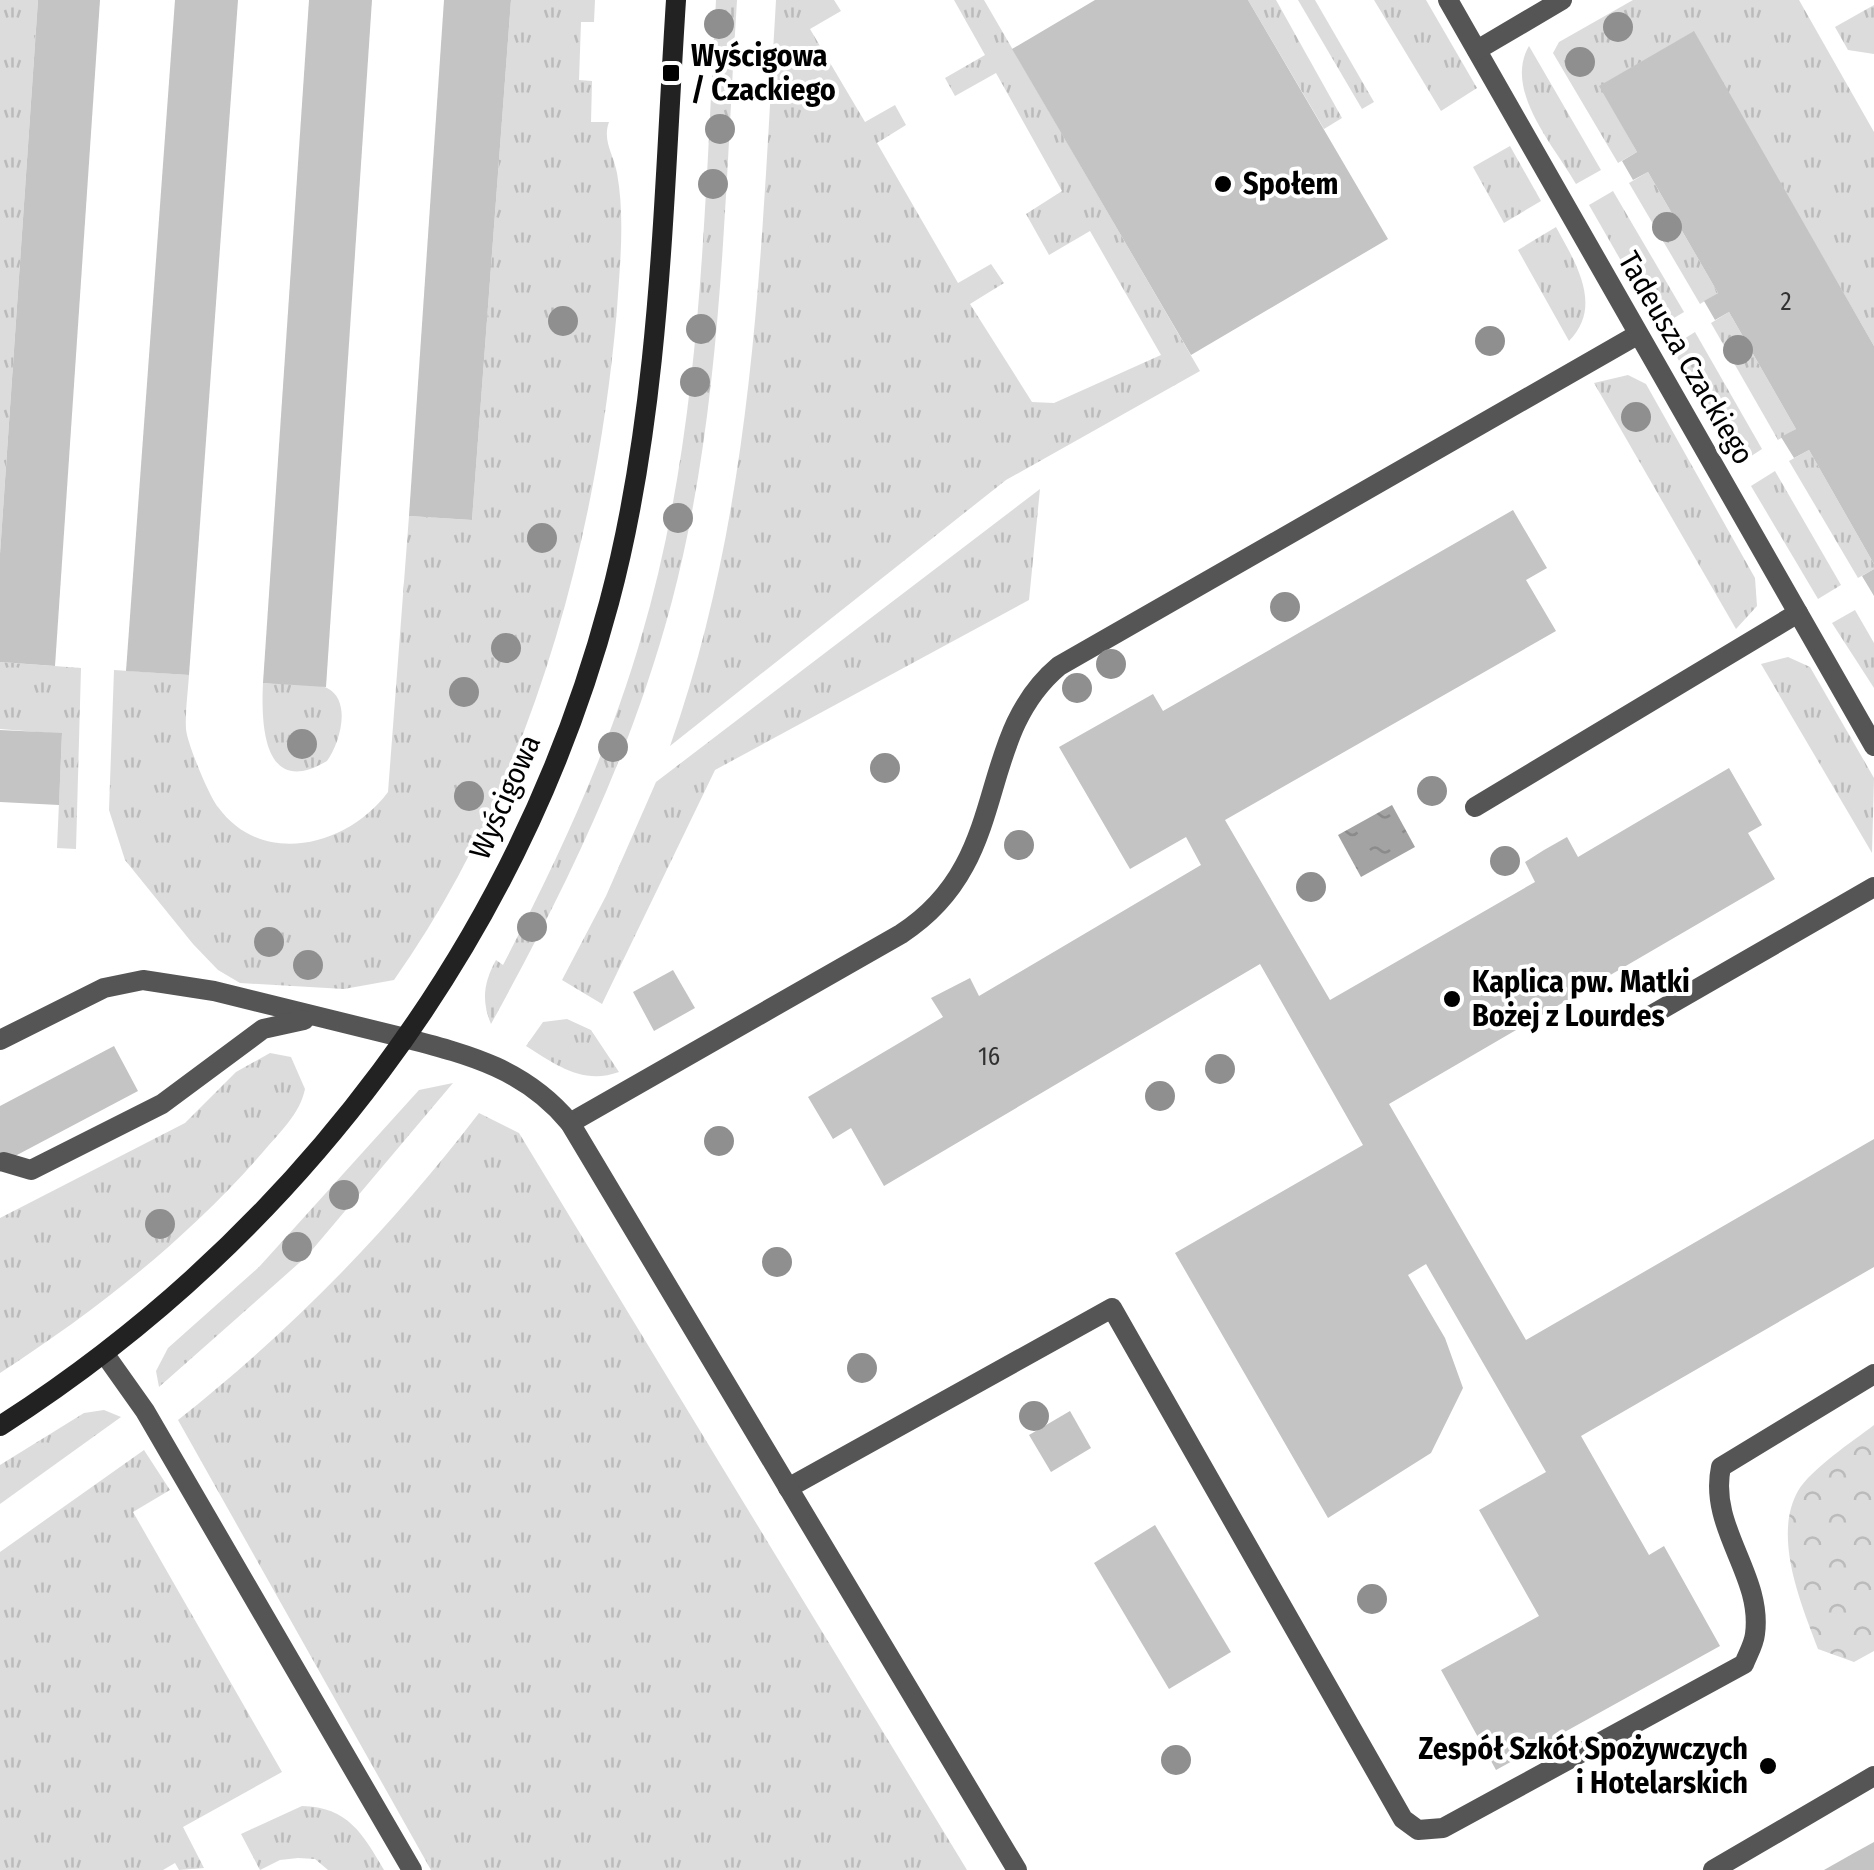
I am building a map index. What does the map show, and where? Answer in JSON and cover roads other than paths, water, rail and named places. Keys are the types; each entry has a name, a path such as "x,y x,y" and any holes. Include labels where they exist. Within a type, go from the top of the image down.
{"street":[{"name":"Wyścigowa","path":"0,1426 106,1356 261,1216 332,1136 405,1038 454,966 502,877 555,762 609,601 644,404 676,0"},
{"name":"Tadeusza Czackiego","path":"1448,0 1873,740"},
{"path":"1477,50 1562,0"},
{"path":"570,1123 902,934 942,904 961,878 977,842 1020,712 1033,688 1059,666 1637,335"},
{"path":"1475,807 1798,613"},
{"path":"1643,1020 1874,887"},
{"path":"0,1040 104,988 143,980 214,991 310,1018 405,1038 503,1068 554,1104 570,1123 1017,1870"},
{"path":"4,1162 31,1170 162,1104 263,1029 310,1018"},
{"path":"788,1488 1112,1308 1403,1819 1418,1830 1442,1828 1744,1664 1755,1638 1756,1617 1720,1513 1717,1487 1722,1467 1874,1374"},
{"path":"106,1356 145,1410 412,1870"},
{"path":"1713,1870 1874,1776"}],"water":[{"path":"1392,805 1415,847 1361,877 1338,835"}],"place":[{"name":"Wyścigowa / Czackiego","path":"671,73"},
{"name":"Społem","path":"1223,184"},
{"name":"Kaplica pw. Matki Bożej z Lourdes","path":"1452,999"},
{"name":"Zespół Szkół Spożywczych i Hotelarskich","path":"1768,1766"}]}
